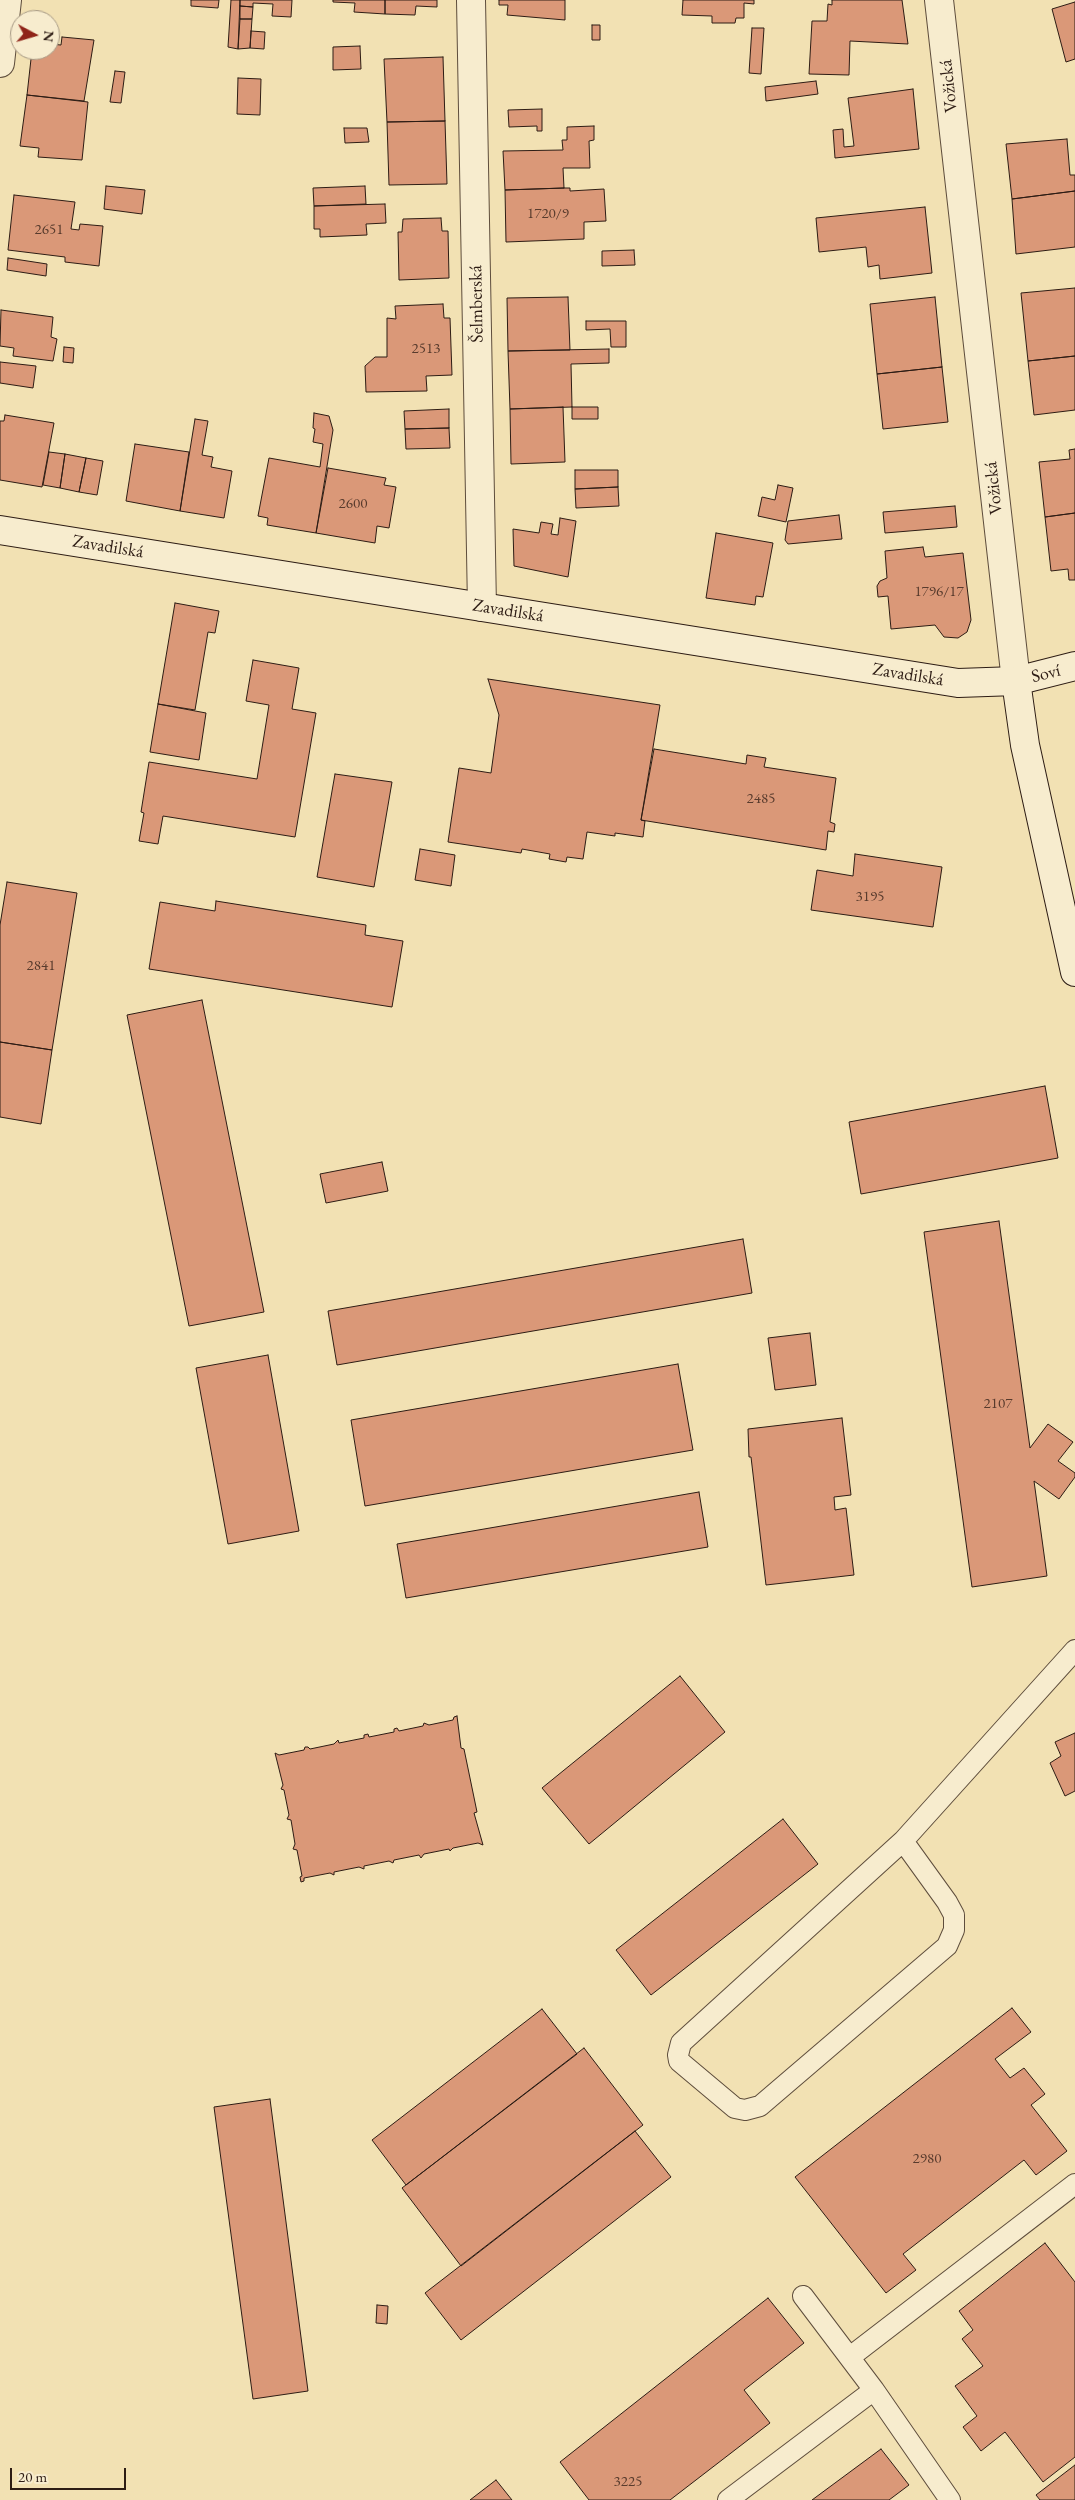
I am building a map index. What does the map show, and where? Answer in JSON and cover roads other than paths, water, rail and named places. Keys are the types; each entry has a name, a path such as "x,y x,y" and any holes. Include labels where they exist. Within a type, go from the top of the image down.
{"main road":[{"path":"0,63 7,0"},
{"name":"Šelmberská","path":"472,0 482,607"},
{"name":"Vožická","path":"939,0 1016,681 1025,745 1075,972"},
{"name":"Zavadilská","path":"0,530 958,683 1016,681"},
{"name":"Soví","path":"1016,681 1075,666"}],"lane":[{"path":"903,1841 947,1902 954,1915 954,1930 946,1946 760,2106 746,2110 735,2108 679,2061 678,2048 681,2043 903,1841 1075,1650"},
{"path":"850,2358 1075,2184"},
{"path":"803,2296 874,2390 950,2500"},
{"path":"728,2500 874,2390"}]}
